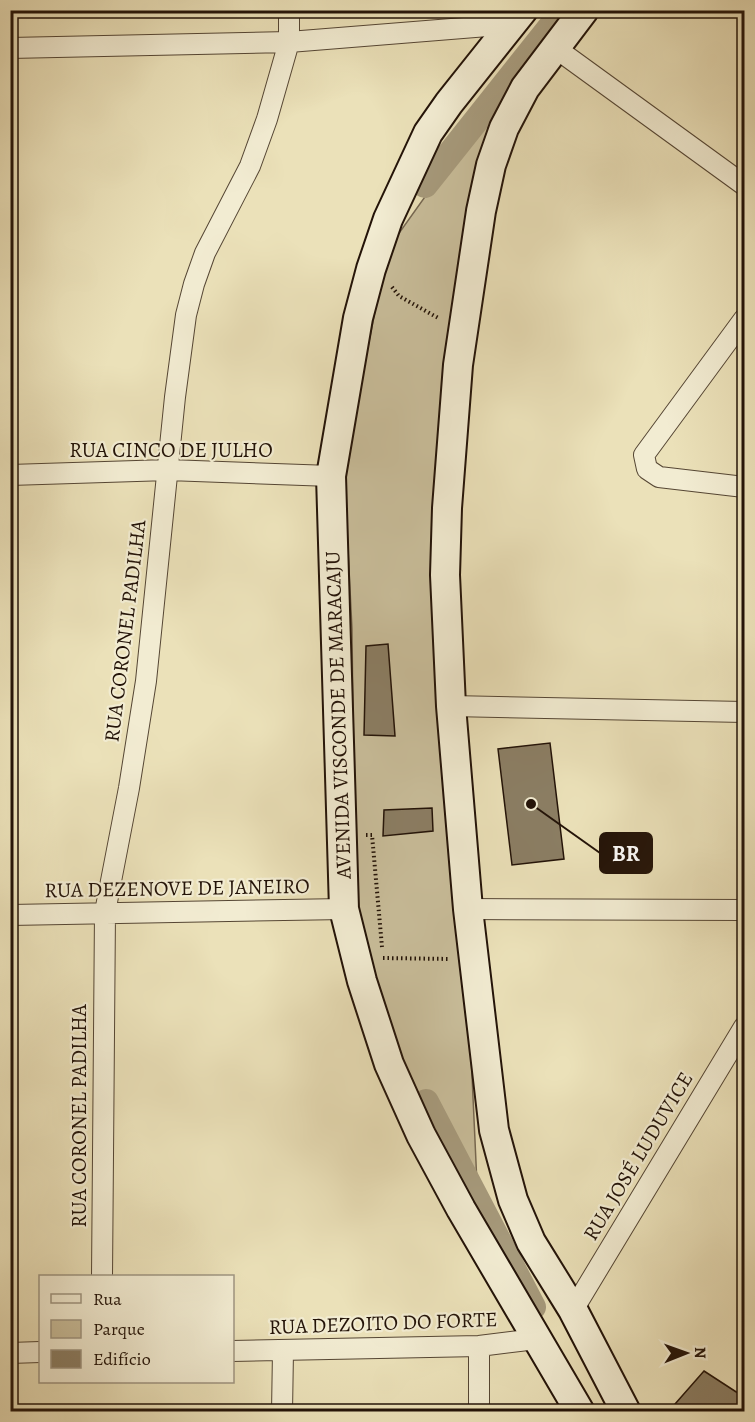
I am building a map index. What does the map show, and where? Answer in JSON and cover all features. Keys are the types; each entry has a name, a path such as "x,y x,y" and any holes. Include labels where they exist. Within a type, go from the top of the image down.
{"main road":[{"path":"584,10 554,47 514,105 490,165 458,365 447,508 445,575 451,706 468,909 494,1130 513,1200 531,1242 573,1310 626,1412"},
{"name":"AVENIDA VISCONDE DE MARACAJU","path":"518,17 428,133 388,219 373,262 358,318 331,476 344,909 362,981 389,1064 421,1135 536,1339 580,1412"}],"street":[{"name":"RUA CORONEL PADILHA","path":"102,1275 105,912 129,788 146,681 175,398 186,315 205,253 250,165 267,120 290,42 289,10"},
{"path":"10,48 290,42 518,17"},
{"path":"554,47 744,185"},
{"path":"744,319 644,454 647,469 659,477 744,487"},
{"name":"RUA CINCO DE JULHO","path":"10,475 168,470 331,476"},
{"path":"451,706 744,712"},
{"name":"RUA DEZENOVE DE JANEIRO","path":"10,915 344,909"},
{"path":"468,909 744,910"},
{"name":"RUA JOSÉ LUDUVICE","path":"573,1310 744,1027"},
{"name":"RUA DEZOITO DO FORTE","path":"234,1351 479,1346 536,1339"},
{"path":"479,1346 479,1412"},
{"path":"282,1412 283,1351"},
{"path":"10,1353 39,1352"}],"path":[{"path":"373,262 399,296 425,311 443,320 467,314"},
{"path":"342,836 372,835 383,959 474,959"}],"green space":[{"path":"479,121 489,128 450,356 466,945 477,1184 432,1099 420,1103 372,991 355,905 352,629 344,469 387,250"}],"building":[{"path":"388,644 395,736 364,735 366,646"},
{"path":"550,743 564,859 512,865 498,749"},
{"path":"432,808 433,831 383,836 384,810"},
{"path":"704,1371 744,1397 744,1412 668,1412"}],"waterway":[{"path":"425,185 564,10"},
{"path":"426,1102 533,1307"}],"place":[{"name":"BR","path":"531,804"}]}
